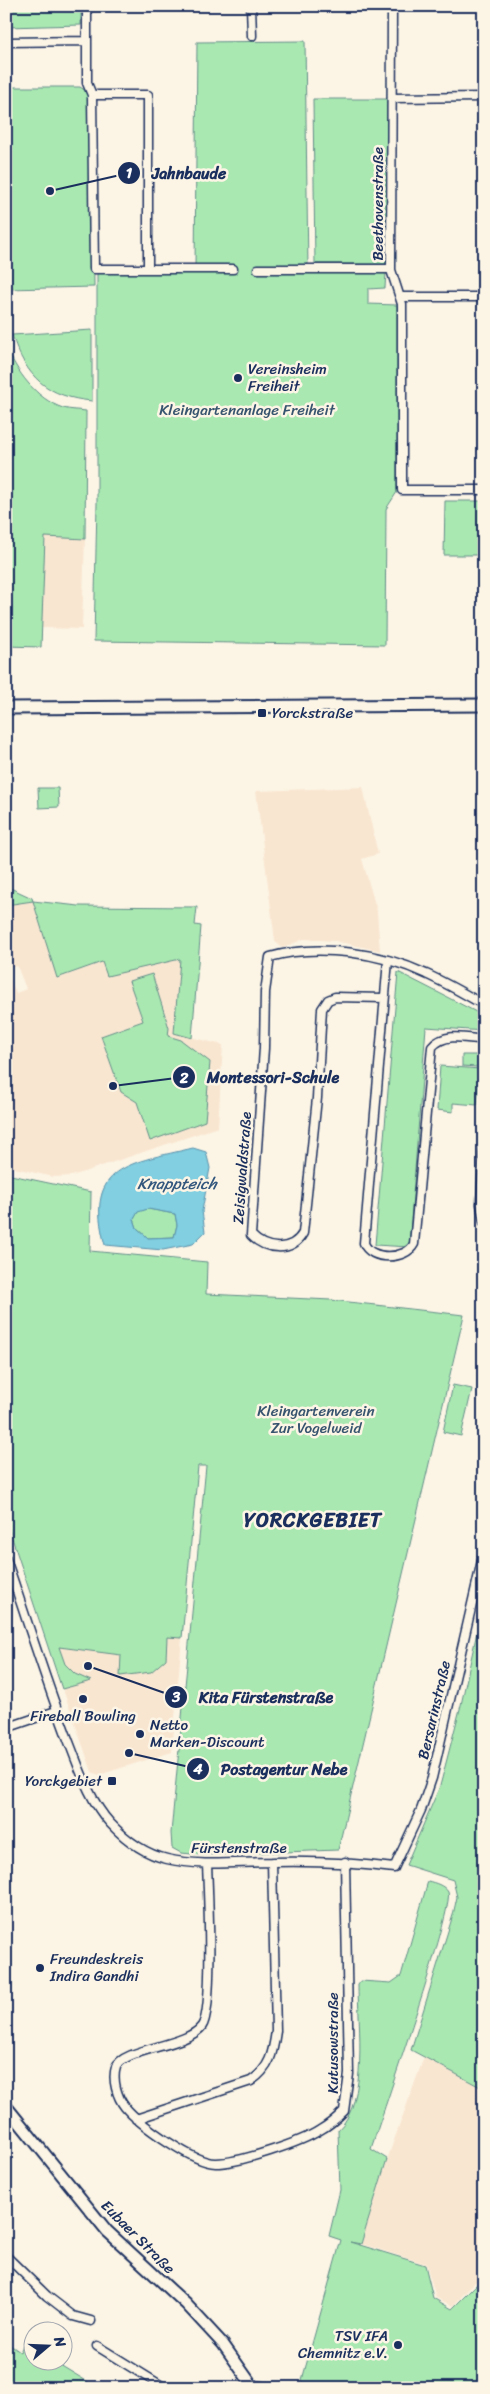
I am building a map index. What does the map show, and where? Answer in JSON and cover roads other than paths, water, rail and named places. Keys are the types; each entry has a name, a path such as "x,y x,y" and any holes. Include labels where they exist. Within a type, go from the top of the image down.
{"main road":[{"path":"6,708 484,705"}],"street":[{"path":"87,6 87,84 92,95 94,269 233,269"},
{"path":"251,6 252,36"},
{"name":"Beethovenstraße","path":"392,6 391,269 402,304 402,490 484,490"},
{"path":"6,42 87,41"},
{"path":"92,95 148,95 148,269"},
{"path":"392,98 484,97"},
{"path":"258,269 391,269"},
{"path":"400,298 484,297"},
{"name":"Zeisigwaldstraße","path":"384,998 335,997 328,1000 322,1009 316,1098 303,1233 298,1242 290,1247 266,1245 258,1242 251,1235 264,1048 265,992 270,957 287,952 318,949 388,960 425,974 484,1004"},
{"path":"388,960 364,1243 366,1250 373,1254 395,1256 405,1254 411,1251 414,1244 432,1047 437,1042 448,1037 484,1040"},
{"path":"484,1146 481,1204 484,1222"},
{"name":"Bersarinstraße","path":"394,1868 432,1778 484,1552"},
{"name":"Fürstenstraße","path":"6,1559 56,1710 87,1787 110,1822 142,1851 166,1859 207,1864 345,1862 394,1868"},
{"path":"6,1728 56,1710"},
{"path":"136,2119 251,2081 265,2070 273,2054 276,2031 272,1862"},
{"name":"Kutusowstraße","path":"207,1864 209,1977 204,2024 190,2036 125,2058 116,2067 115,2080 118,2093 124,2105 136,2119 168,2142 206,2163 216,2164 261,2152 315,2133 344,2111 349,2074 345,1862"},
{"name":"Eubaer Straße","path":"6,2106 107,2231 186,2304 223,2344 254,2386 274,2388"},
{"path":"6,2256 47,2296 73,2316 91,2321"},
{"path":"98,2346 165,2388"}],"water":[{"name":"Knappteich","path":"193,1148 206,1152 210,1168 202,1211 205,1232 193,1244 163,1250 105,1245 100,1218 101,1198 107,1183 118,1172 132,1164","holes":["148,1209 175,1214 177,1225 174,1237 148,1238 137,1228 134,1219 138,1212"]}],"place":[{"name":"Jahnbaude","path":"50,191"},
{"name":"Vereinsheim Freiheit","path":"238,378"},
{"name":"Yorckstraße","path":"262,713"},
{"name":"Montessori-Schule","path":"113,1086"},
{"name":"Kita Fürstenstraße","path":"88,1666"},
{"name":"Fireball Bowling","path":"83,1699"},
{"name":"Netto Marken-Discount","path":"140,1734"},
{"name":"Postagentur Nebe","path":"129,1753"},
{"name":"Yorckgebiet","path":"112,1781"},
{"name":"Freundeskreis Indira Gandhi","path":"40,1968"},
{"name":"TSV IFA Chemnitz e.V.","path":"398,2345"}],"district":[{"name":"YORCKGEBIET","path":"313,1520"}],"park label":[{"name":"Kleingartenanlage Freiheit","path":"247,410"},
{"name":"Kleingartenverein Zur Vogelweid","path":"316,1420"}]}
